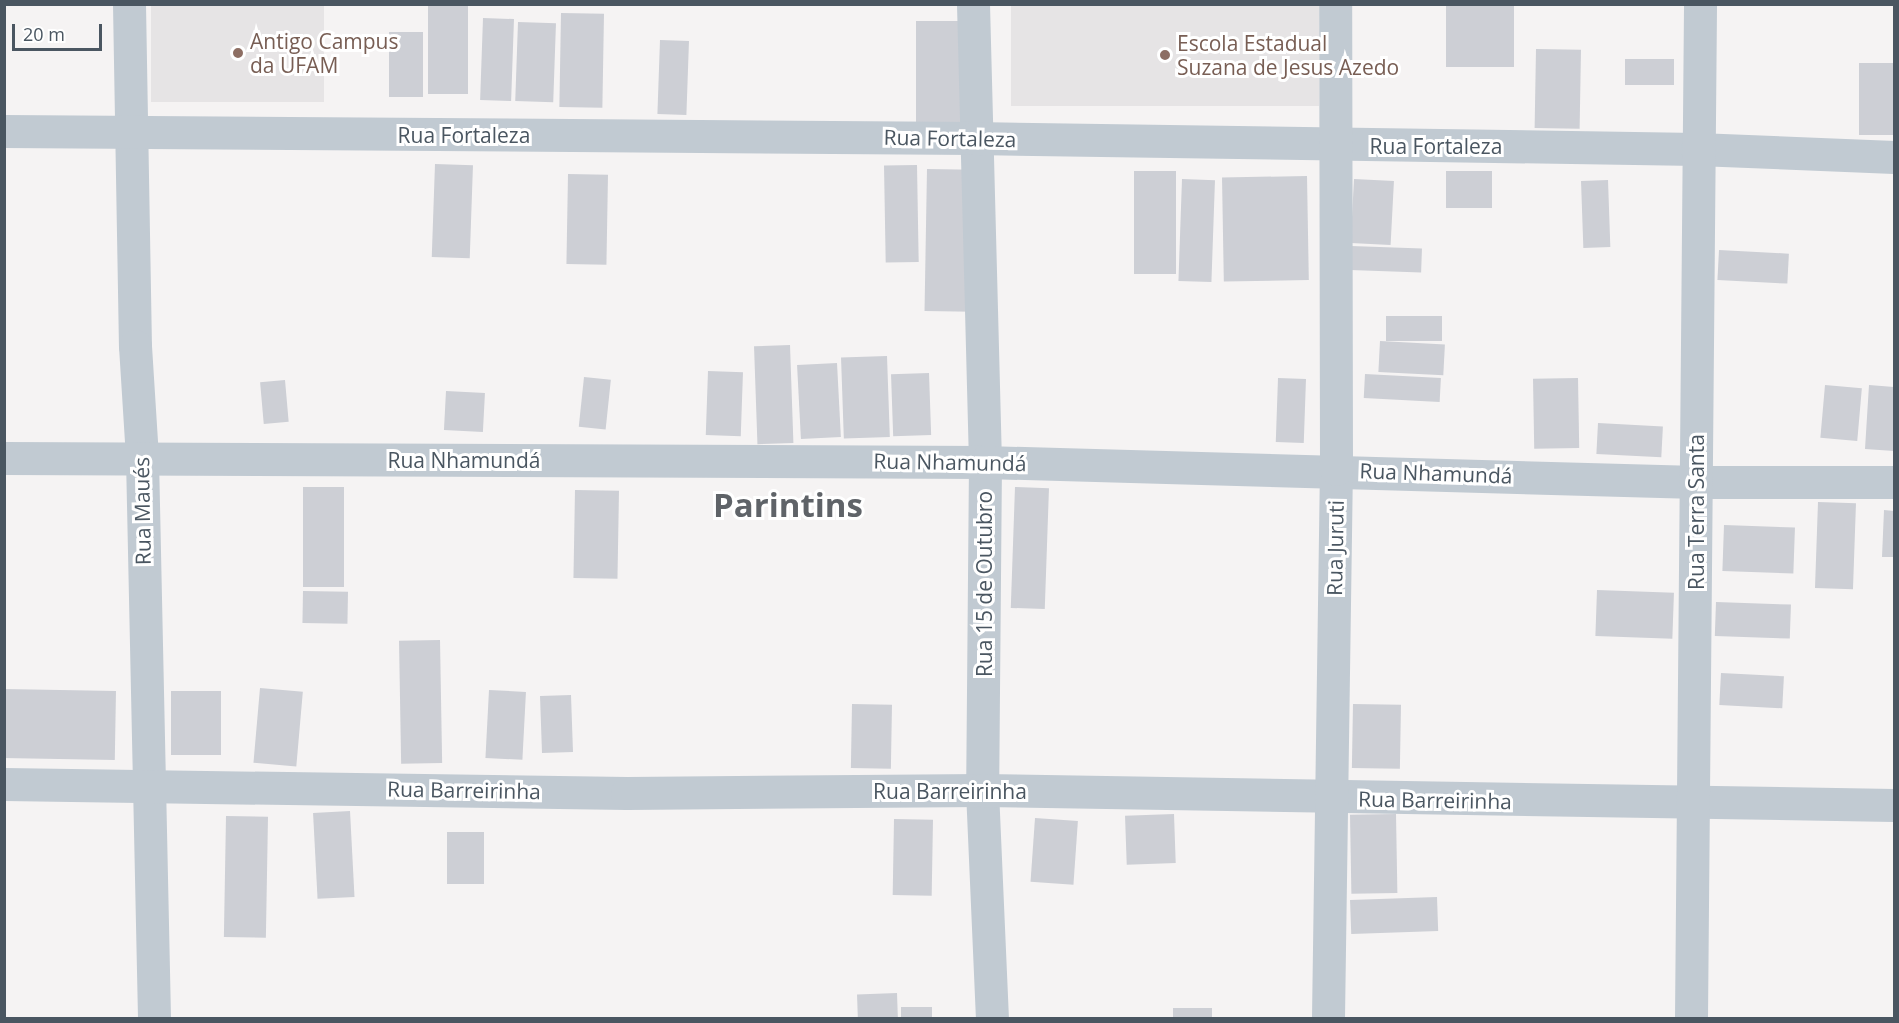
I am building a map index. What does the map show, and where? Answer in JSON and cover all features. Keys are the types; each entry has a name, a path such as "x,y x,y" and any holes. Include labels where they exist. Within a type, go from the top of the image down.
{"street":[{"name":"Rua Maués","path":"129,4 134,133 135,346 142,458 147,785 154,1018"},
{"name":"Rua 15 de Outubro","path":"973,4 974,138 985,462 982,790 992,1018"},
{"name":"Rua Juruti","path":"1328,1018 1336,469 1335,4"},
{"name":"Rua Terra Santa","path":"1691,1018 1700,4"},
{"name":"Rua Fortaleza","path":"4,131 974,138 1334,146 1697,148 1894,157"},
{"name":"Rua Nhamundá","path":"4,458 985,462 1336,469 1697,482 1894,482"},
{"name":"Rua Barreirinha","path":"4,784 627,793 982,790 1330,799 1894,805"}],"shaded area":[{"name":"Antigo Campus da UFAM","path":"151,5 324,5 324,102 151,102"},
{"name":"Escola Estadual Suzana de Jesus Azedo","path":"1011,5 1319,5 1319,106 1011,106"}],"building":[{"path":"428,4 468,4 468,94 428,94"},
{"path":"1446,4 1514,4 1514,67 1446,67"},
{"path":"561,13 604,14 602,108 559,107"},
{"path":"483,18 514,19 511,101 480,100"},
{"path":"916,21 967,21 967,133 916,133"},
{"path":"518,22 556,23 553,102 515,101"},
{"path":"389,32 423,32 423,97 389,97"},
{"path":"660,40 689,41 686,115 657,114"},
{"path":"1536,49 1581,50 1580,129 1535,128"},
{"path":"1625,59 1674,59 1674,85 1625,85"},
{"path":"1859,63 1894,63 1894,135 1859,135"},
{"path":"435,164 473,165 470,258 432,257"},
{"path":"917,165 919,262 886,263 884,166"},
{"path":"927,169 975,170 973,312 925,311"},
{"path":"1134,171 1176,171 1176,274 1134,274"},
{"path":"1446,171 1492,171 1492,208 1446,208"},
{"path":"568,174 608,175 606,265 566,264"},
{"path":"1307,176 1309,280 1224,281 1222,177"},
{"path":"1182,179 1215,180 1211,282 1178,281"},
{"path":"1354,179 1394,181 1391,245 1351,243"},
{"path":"1608,180 1610,247 1583,248 1581,181"},
{"path":"1351,246 1422,248 1421,272 1350,270"},
{"path":"1719,250 1789,254 1787,284 1717,280"},
{"path":"1386,316 1442,316 1442,341 1386,341"},
{"path":"1380,341 1445,344 1443,375 1378,372"},
{"path":"790,345 793,443 757,444 754,346"},
{"path":"887,356 890,437 844,439 841,358"},
{"path":"837,363 841,437 801,439 797,365"},
{"path":"708,371 743,372 741,436 706,435"},
{"path":"929,373 931,435 893,436 891,374"},
{"path":"1365,374 1441,378 1440,402 1364,398"},
{"path":"584,377 611,380 606,430 579,427"},
{"path":"1278,378 1306,379 1304,443 1276,442"},
{"path":"1578,378 1579,448 1534,449 1533,379"},
{"path":"285,380 289,422 264,424 260,382"},
{"path":"1825,385 1862,388 1857,441 1820,438"},
{"path":"1869,385 1894,387 1894,451 1865,449"},
{"path":"446,391 485,393 483,432 444,430"},
{"path":"1598,423 1663,426 1661,457 1596,454"},
{"path":"303,487 344,487 344,587 303,587"},
{"path":"1015,487 1049,488 1045,609 1011,608"},
{"path":"575,490 619,491 617,579 573,578"},
{"path":"1818,502 1856,503 1853,589 1815,588"},
{"path":"1884,510 1894,511 1894,557 1882,557"},
{"path":"1724,525 1795,527 1793,573 1722,571"},
{"path":"1597,590 1674,593 1672,639 1595,636"},
{"path":"303,591 348,592 347,624 302,623"},
{"path":"1716,602 1791,605 1790,639 1715,636"},
{"path":"440,640 442,763 401,764 399,641"},
{"path":"1721,673 1784,676 1782,708 1719,705"},
{"path":"260,688 303,692 296,766 253,763"},
{"path":"4,689 116,691 115,760 4,758"},
{"path":"489,690 526,692 522,760 485,758"},
{"path":"171,691 221,691 221,755 171,755"},
{"path":"571,695 573,752 542,753 540,696"},
{"path":"852,704 892,705 891,769 851,768"},
{"path":"1353,704 1401,705 1400,769 1352,768"},
{"path":"350,811 355,897 318,899 313,813"},
{"path":"1174,814 1176,863 1127,865 1125,816"},
{"path":"1396,814 1397,893 1351,894 1350,815"},
{"path":"226,816 268,817 266,938 224,937"},
{"path":"1035,818 1078,821 1073,885 1031,882"},
{"path":"894,819 933,820 932,896 893,895"},
{"path":"447,832 484,832 484,884 447,884"},
{"path":"1437,897 1438,931 1351,934 1350,900"},
{"path":"897,993 898,1018 858,1018 857,994"},
{"path":"901,1007 932,1007 932,1018 901,1018"},
{"path":"1173,1008 1212,1008 1212,1018 1173,1018"}],"place":[{"name":"Antigo Campus da UFAM","path":"238,53"},
{"name":"Escola Estadual Suzana de Jesus Azedo","path":"1165,55"}],"district":[{"name":"Parintins","path":"788,505"}]}
